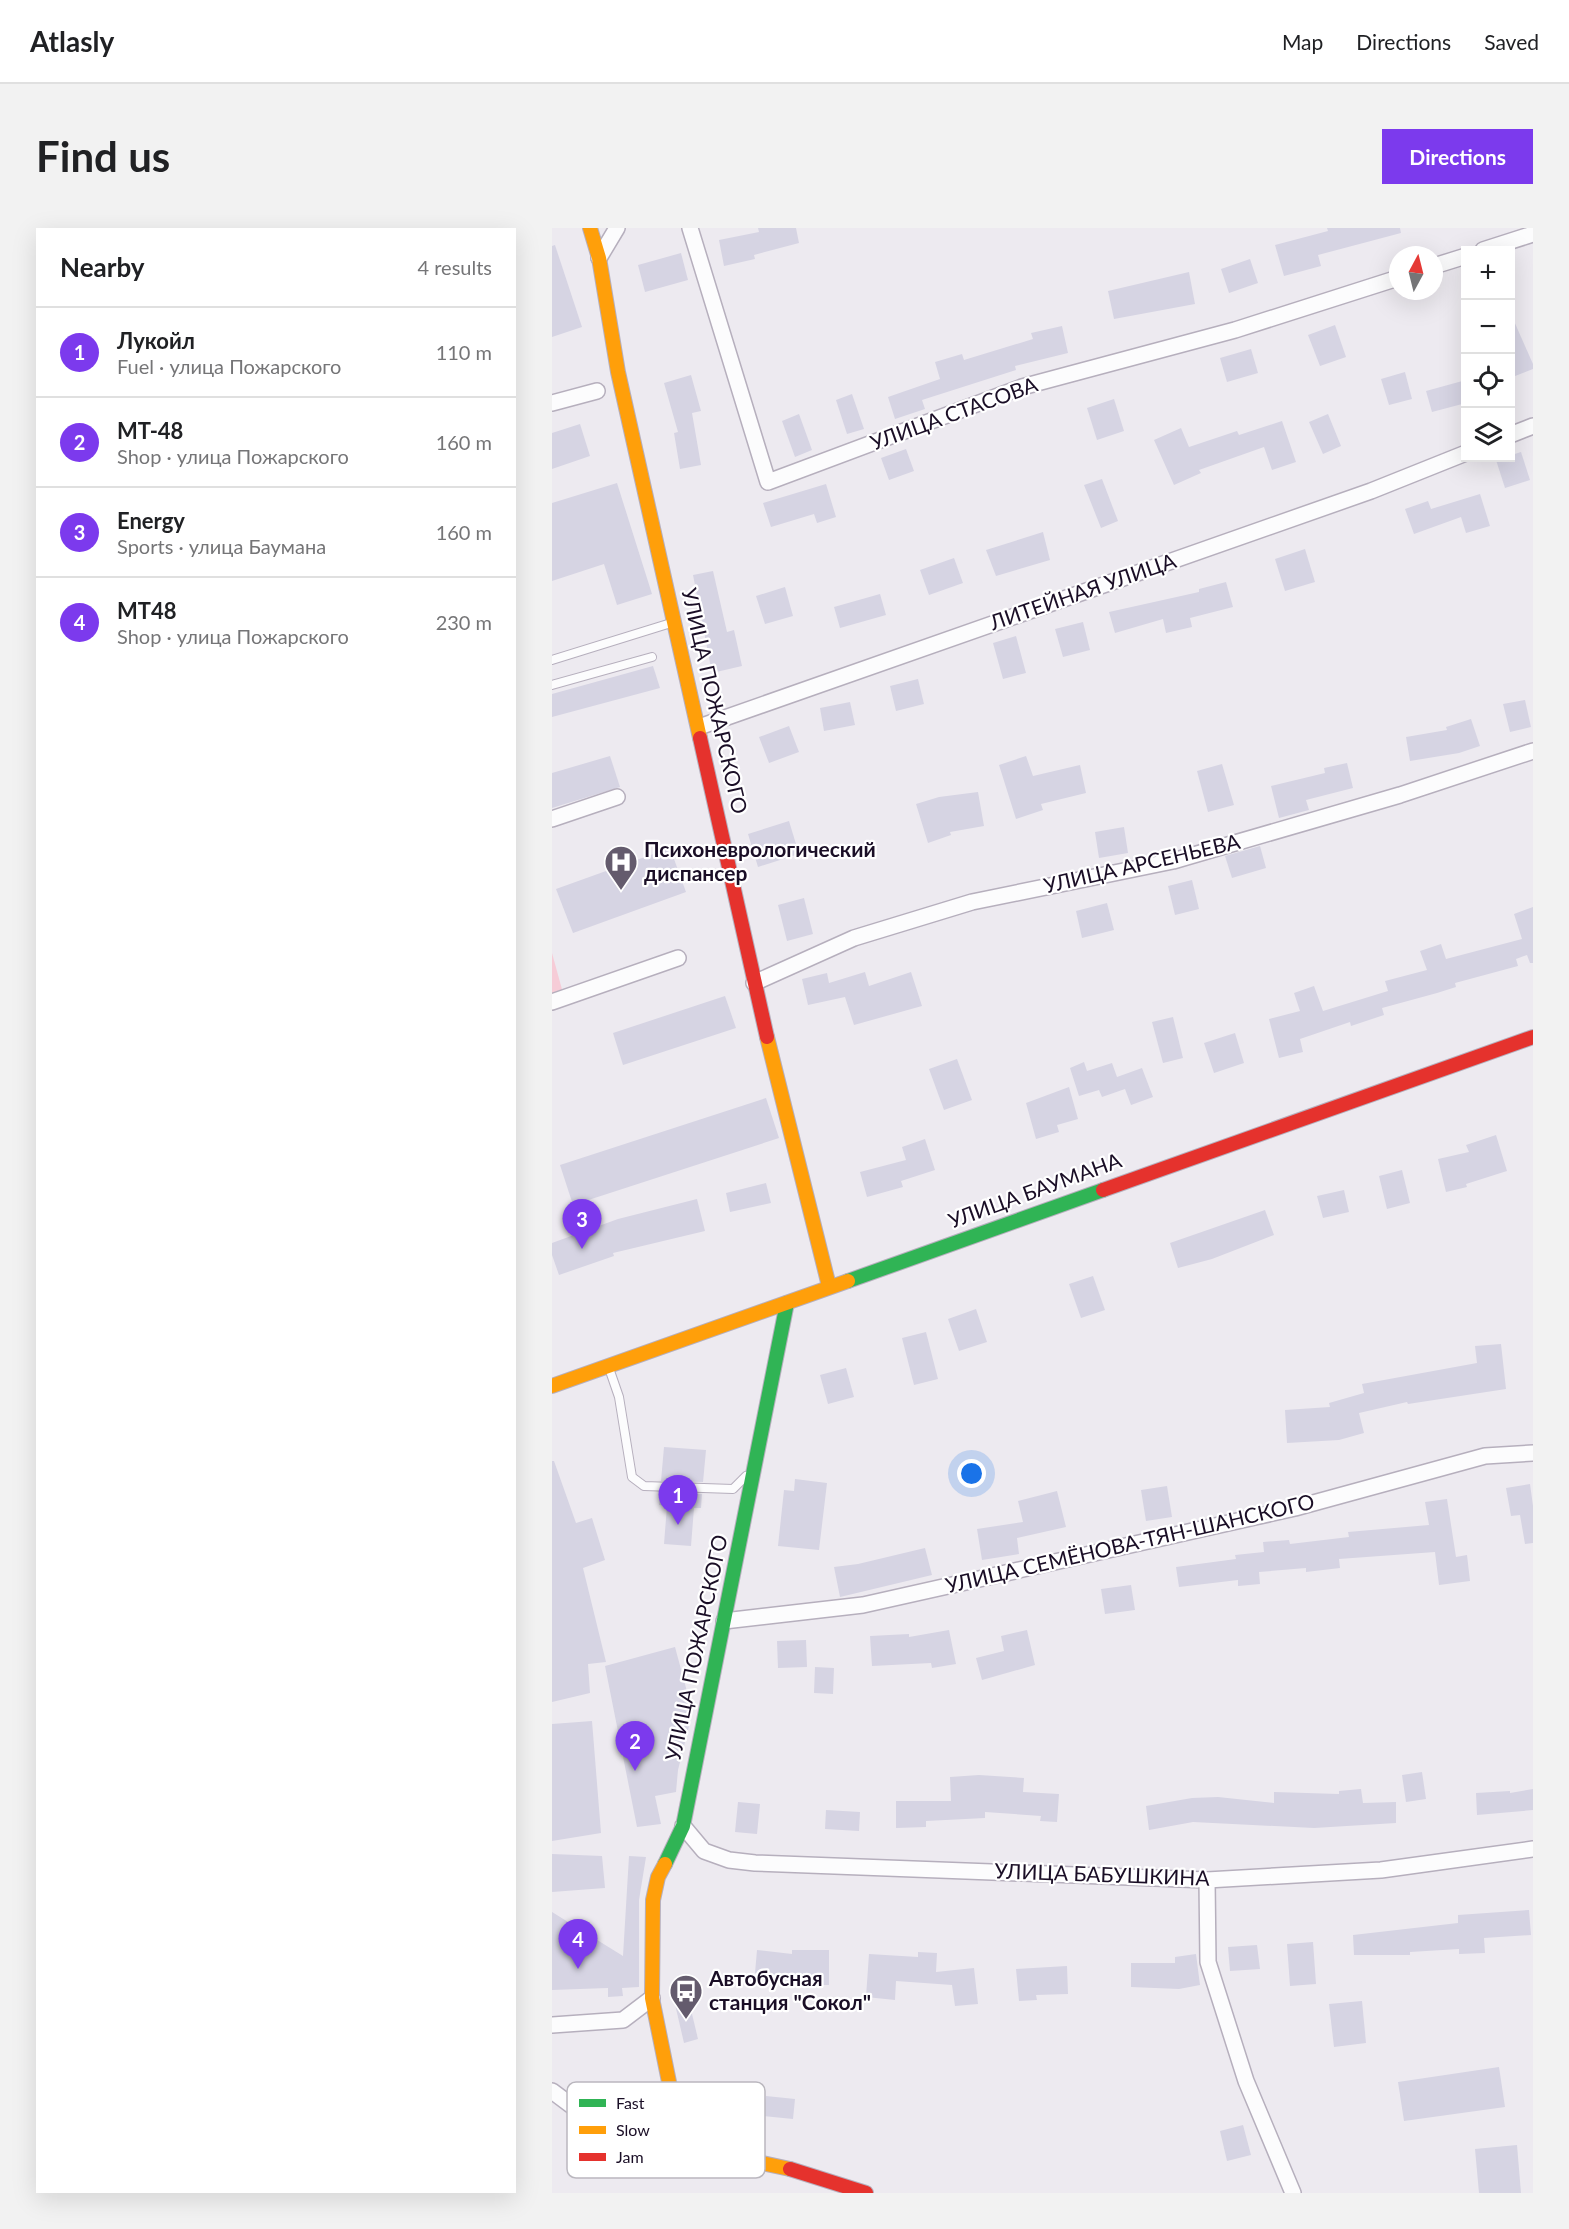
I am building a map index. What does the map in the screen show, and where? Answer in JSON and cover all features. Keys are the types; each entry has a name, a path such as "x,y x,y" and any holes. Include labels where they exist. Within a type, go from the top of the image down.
{"street":[{"name":"УЛИЦА ПОЖАРСКОГО","path":"590,228 599,258 618,372 699,727 754,983 829,1286"},
{"path":"599,258 617,228"},
{"name":"УЛИЦА СТАСОВА","path":"690,228 768,482 1022,387 1235,330 1389,281"},
{"path":"1496,246 1533,234"},
{"path":"1443,263 1461,258"},
{"path":"552,403 597,391"},
{"path":"1515,433 1533,426"},
{"name":"ЛИТЕЙНАЯ УЛИЦА","path":"699,727 1371,491 1461,455"},
{"name":"УЛИЦА АРСЕНЬЕВА","path":"754,983 854,939 972,902 1173,861 1400,795 1533,751"},
{"path":"552,819 617,797"},
{"path":"552,1002 678,958"},
{"name":"УЛИЦА БАУМАНА","path":"552,1386 1533,1037"},
{"name":"УЛИЦА ПОЖАРСКОГО","path":"669,2082 652,1998 653,1900 658,1877 683,1826 757,1464 787,1303"},
{"name":"УЛИЦА СЕМЁНОВА-ТЯН-ШАНСКОГО","path":"724,1622 863,1605 1295,1508 1485,1456 1533,1453"},
{"name":"УЛИЦА БАБУШКИНА","path":"683,1826 704,1851 729,1860 756,1863 1207,1880 1381,1870 1533,1849"},
{"path":"1207,1880 1208,1962 1246,2081 1293,2193"},
{"path":"552,2025 623,2020 652,1998"},
{"path":"552,2091 567,2102"},
{"path":"765,2164 806,2173 866,2193"}],"lane":[{"path":"552,660 675,621"},
{"path":"552,685 652,657"},
{"path":"609,1366 619,1397 632,1476 644,1486 733,1489 757,1464"}],"shaded area":[{"path":"552,953 563,993 552,997"}],"building":[{"path":"758,228 796,228 799,243 754,255 755,259 724,266 719,240 759,232"},
{"path":"1327,228 1400,228 1401,233 1318,255 1321,266 1284,276 1275,245 1328,231"},
{"path":"555,245 582,327 552,337 552,246"},
{"path":"681,253 688,280 645,292 638,265"},
{"path":"1250,259 1258,283 1229,293 1221,269"},
{"path":"1189,272 1195,304 1114,319 1108,291"},
{"path":"1515,323 1533,364 1533,369 1515,376"},
{"path":"1335,325 1346,357 1320,366 1308,335"},
{"path":"1062,326 1068,353 1015,366 1016,370 922,400 925,409 895,419 888,397 940,379 935,362 962,354 964,360 1033,339 1031,333"},
{"path":"1251,349 1258,373 1227,382 1220,358"},
{"path":"1405,372 1412,399 1389,405 1381,379"},
{"path":"691,375 701,411 692,413 701,465 680,469 674,433 678,432 664,383"},
{"path":"1461,381 1461,404 1432,412 1426,391"},
{"path":"852,394 864,429 847,434 836,400"},
{"path":"1114,399 1124,431 1097,440 1087,408"},
{"path":"799,414 812,450 795,457 782,421"},
{"path":"1328,414 1341,446 1323,454 1309,422"},
{"path":"1282,421 1296,462 1272,470 1264,447 1199,470 1201,473 1174,485 1154,440 1181,428 1189,447 1237,431 1239,435"},
{"path":"580,424 590,456 552,469 552,433"},
{"path":"906,449 914,471 889,480 881,458"},
{"path":"1521,452 1530,480 1505,488 1497,462 1515,462 1515,454"},
{"path":"1102,479 1118,521 1101,528 1084,485"},
{"path":"617,483 652,594 617,605 604,564 552,581 552,503"},
{"path":"826,484 836,517 817,523 814,514 771,527 763,503"},
{"path":"1480,494 1490,526 1466,533 1461,517 1414,534 1405,509 1428,501 1431,509"},
{"path":"1043,532 1050,560 996,576 986,550"},
{"path":"1305,549 1315,582 1285,591 1275,559"},
{"path":"954,558 963,583 929,595 920,570"},
{"path":"713,571 727,632 734,630 742,666 712,673 693,575"},
{"path":"1226,582 1233,607 1190,618 1192,627 1166,633 1163,619 1115,633 1109,612 1199,592 1199,589"},
{"path":"785,587 793,616 765,624 756,596"},
{"path":"880,594 886,615 840,628 834,607"},
{"path":"1083,622 1090,650 1063,657 1055,629"},
{"path":"1016,636 1026,673 1003,679 993,643"},
{"path":"653,666 660,688 552,717 552,694"},
{"path":"918,679 924,704 896,711 890,686"},
{"path":"1525,700 1531,727 1510,732 1503,704"},
{"path":"850,702 855,725 824,731 820,708"},
{"path":"1471,719 1480,746 1459,753 1410,761 1406,737 1447,730 1446,727"},
{"path":"789,726 799,752 769,763 759,737"},
{"path":"610,756 620,787 552,808 552,773"},
{"path":"1026,756 1033,776 1080,765 1086,793 1041,804 1043,810 1016,819 999,765"},
{"path":"1347,763 1353,788 1306,800 1309,810 1279,818 1271,786 1325,773 1324,768"},
{"path":"1222,764 1234,805 1208,812 1197,771"},
{"path":"978,792 984,826 950,832 951,835 928,843 916,804 939,797"},
{"path":"789,821 799,854 758,867 748,834"},
{"path":"1124,827 1128,853 1099,858 1095,832"},
{"path":"1260,846 1266,868 1232,878 1225,856"},
{"name":"Психоневрологический диспансер","path":"670,848 686,892 573,933 556,889"},
{"path":"1192,880 1199,909 1175,915 1168,886"},
{"path":"804,898 813,934 787,941 778,905"},
{"path":"1107,903 1114,930 1082,938 1076,911"},
{"path":"1533,907 1533,963 1530,963 1527,955 1516,959 1518,966 1455,983 1456,987 1382,1008 1384,1015 1351,1026 1350,1022 1300,1039 1303,1052 1279,1058 1269,1019 1300,1011 1294,993 1314,986 1323,1011 1388,991 1385,981 1427,970 1420,951 1441,944 1446,959 1522,939 1514,914"},
{"path":"865,972 869,986 911,972 922,1006 854,1025 845,997 808,1005 802,979 827,973 829,983"},
{"path":"725,996 736,1028 623,1065 613,1033"},
{"path":"1173,1017 1183,1058 1163,1063 1152,1022"},
{"path":"1235,1033 1244,1063 1214,1073 1204,1043"},
{"path":"957,1059 972,1100 944,1110 929,1069"},
{"path":"1084,1062 1087,1071 1112,1063 1117,1077 1142,1068 1153,1097 1131,1105 1125,1089 1102,1097 1099,1090 1079,1096 1070,1068"},
{"path":"1069,1087 1078,1119 1057,1125 1059,1132 1036,1139 1026,1103"},
{"path":"766,1098 779,1138 573,1205 560,1165"},
{"path":"1496,1135 1507,1171 1466,1184 1467,1187 1446,1192 1438,1159 1469,1152 1466,1145"},
{"path":"925,1139 935,1170 901,1181 903,1187 867,1197 860,1172 906,1160 902,1147"},
{"path":"1402,1170 1410,1203 1387,1209 1379,1176"},
{"path":"766,1183 771,1203 730,1212 726,1193"},
{"path":"1344,1190 1349,1212 1323,1218 1317,1196"},
{"path":"697,1199 705,1231 613,1253 614,1256 559,1275 552,1255 552,1243 618,1219"},
{"path":"1265,1210 1274,1235 1212,1259 1178,1268 1170,1243"},
{"path":"1093,1276 1105,1310 1081,1318 1069,1284"},
{"path":"976,1309 987,1342 959,1351 948,1319"},
{"path":"926,1332 938,1379 914,1385 902,1338"},
{"path":"1501,1344 1506,1389 1408,1404 1407,1402 1359,1413 1364,1433 1339,1440 1287,1443 1285,1410 1330,1407 1329,1403 1364,1393 1362,1384 1477,1363 1475,1346"},
{"path":"846,1368 854,1397 828,1404 820,1375"},
{"path":"664,1447 706,1450 703,1482 661,1481"},
{"path":"552,1461 554,1461 576,1523 592,1518 605,1560 583,1568 606,1662 588,1664 590,1693 552,1702"},
{"path":"795,1479 827,1483 819,1550 778,1546 784,1490 794,1491"},
{"path":"1530,1484 1533,1506 1533,1543 1525,1544 1520,1515 1511,1516 1506,1488"},
{"path":"1167,1486 1172,1517 1146,1521 1141,1490"},
{"path":"1057,1491 1066,1527 1017,1538 1019,1554 982,1560 977,1529 1023,1522 1018,1501"},
{"path":"660,1493 702,1494 701,1508 694,1508 691,1546 664,1544 667,1506 659,1505"},
{"path":"1447,1499 1456,1557 1467,1555 1470,1581 1439,1585 1435,1552 1339,1559 1340,1568 1306,1572 1306,1568 1259,1572 1260,1584 1238,1586 1238,1580 1179,1587 1176,1567 1236,1559 1235,1555 1264,1552 1263,1542 1289,1540 1290,1544 1349,1537 1348,1532 1429,1525 1425,1502"},
{"path":"925,1548 932,1575 840,1597 834,1567 858,1564"},
{"path":"1131,1585 1135,1610 1105,1614 1101,1589"},
{"path":"949,1630 956,1664 932,1668 931,1663 872,1666 870,1636 909,1634 909,1637"},
{"path":"1027,1630 1035,1665 982,1680 976,1658 1004,1651 1001,1636"},
{"path":"806,1640 807,1667 778,1668 777,1641"},
{"path":"675,1647 689,1699 690,1722 678,1770 676,1792 655,1796 661,1824 637,1827 605,1666"},
{"path":"815,1667 834,1668 833,1694 814,1693"},
{"path":"592,1721 601,1833 552,1841 552,1724"},
{"path":"1422,1772 1426,1799 1406,1802 1402,1775"},
{"path":"979,1775 1024,1778 1023,1792 1059,1794 1057,1822 1040,1821 1041,1816 985,1812 985,1818 926,1821 926,1827 896,1828 896,1801 951,1801 950,1777"},
{"path":"1361,1789 1363,1803 1396,1802 1396,1823 1314,1828 1193,1822 1149,1830 1146,1806 1192,1798 1218,1797 1274,1803 1274,1792 1339,1794 1339,1791"},
{"path":"1533,1789 1533,1810 1477,1815 1476,1793 1510,1791 1510,1793"},
{"path":"738,1802 760,1804 757,1834 735,1832"},
{"path":"826,1810 860,1812 859,1831 825,1829"},
{"path":"552,1854 602,1856 605,1888 552,1892"},
{"path":"629,1856 646,1857 639,1900 639,1987 622,1988 623,1996 608,1997 608,1988 552,1990 552,1912 623,1956"},
{"path":"1529,1910 1531,1935 1484,1938 1485,1953 1459,1954 1459,1949 1410,1952 1410,1955 1354,1955 1353,1935 1458,1923 1458,1915"},
{"path":"1313,1942 1316,1984 1290,1986 1287,1944"},
{"path":"1257,1945 1260,1969 1230,1971 1228,1947"},
{"path":"757,1950 792,1954 792,1950 829,1950 829,1985 792,1985 792,1976 755,1973"},
{"path":"918,1952 937,1953 936,1972 974,1968 978,2004 955,2006 952,1985 896,1981 895,2000 866,1997 869,1954 918,1957"},
{"path":"1196,1954 1200,1985 1179,1989 1131,1987 1131,1963 1175,1963 1175,1957"},
{"path":"1067,1966 1068,1994 1036,1995 1037,2000 1019,2001 1016,1969"},
{"name":"Автобусная станция \"Сокол\"","path":"688,1997 698,2039 684,2043 674,2000"},
{"path":"1362,2001 1366,2043 1334,2047 1329,2004"},
{"path":"1499,2067 1505,2107 1404,2121 1398,2082"},
{"path":"766,2096 795,2099 793,2119 765,2116"},
{"path":"1243,2125 1251,2155 1227,2161 1220,2131"},
{"path":"1517,2145 1521,2193 1479,2193 1475,2149"}],"traffic: fast":[{"path":"848,1281 1103,1190"},
{"path":"665,1864 683,1826 787,1303"}],"traffic: slow":[{"path":"590,228 599,258 618,372 700,738"},
{"path":"767,1037 829,1286"},
{"path":"552,1386 848,1281"},
{"path":"665,1864 658,1877 653,1900 652,1998 669,2082"},
{"path":"765,2164 790,2169"}],"traffic: jam":[{"path":"700,738 767,1037"},
{"path":"1103,1190 1533,1037"},
{"path":"790,2169 866,2193"}],"place":[{"name":"Психоневрологический диспансер","path":"621,891"},
{"name":"Energy","path":"582,1249"},
{"name":"Лукойл","path":"678,1525"},
{"name":"МТ-48","path":"635,1771"},
{"name":"МТ48","path":"578,1969"},
{"name":"Автобусная станция \"Сокол\"","path":"686,2020"}]}
